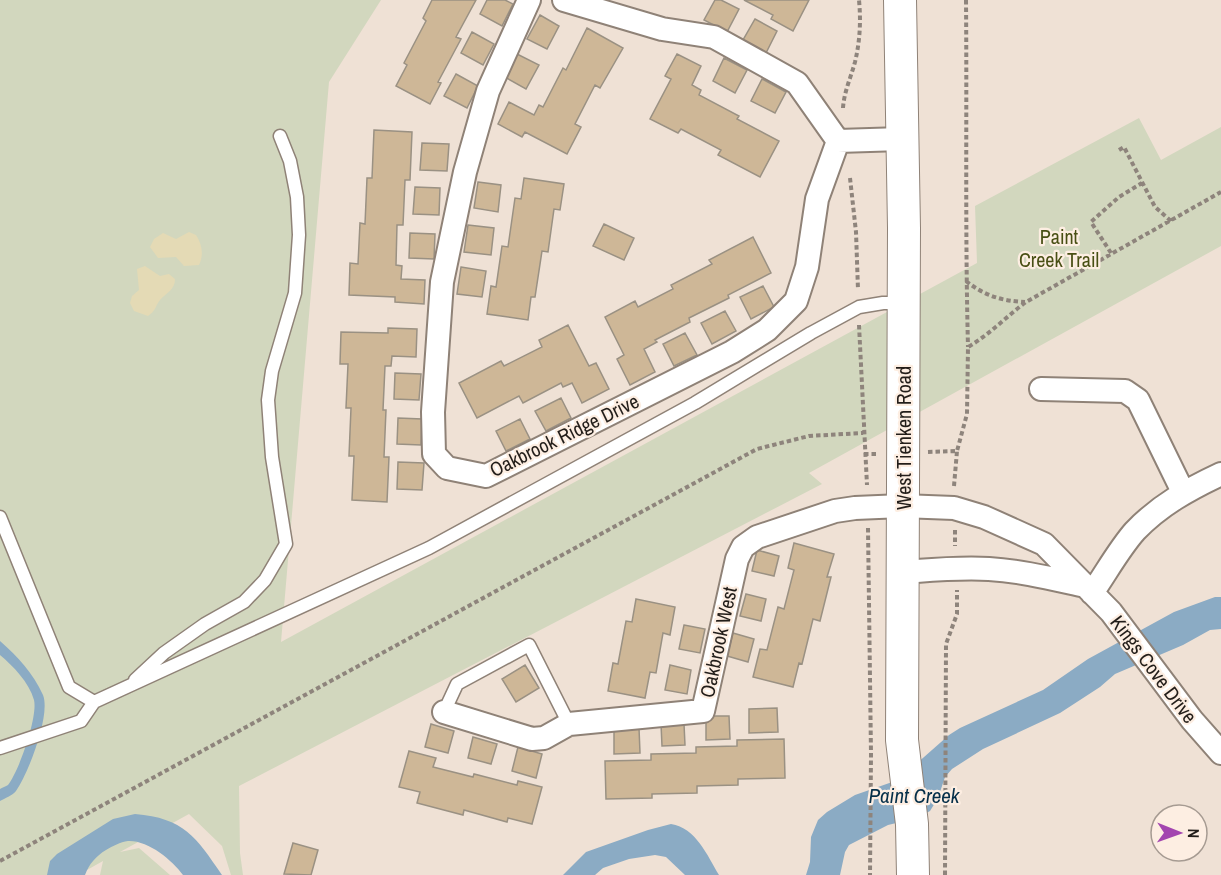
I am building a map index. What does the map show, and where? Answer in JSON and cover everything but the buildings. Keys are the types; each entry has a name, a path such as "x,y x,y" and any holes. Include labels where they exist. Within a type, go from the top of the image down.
{"main road":[{"name":"West Tienken Road","path":"900,0 904,228 902,740 912,824 913,875"}],"street":[{"name":"Oakbrook Ridge Drive","path":"529,0 488,91 465,172 442,282 433,412 434,454 447,468 486,476 732,352 767,330 795,301 807,267 817,199 838,141"},
{"path":"564,0 662,30 714,37 797,82 838,141 902,139"},
{"path":"1041,389 1125,392 1138,400 1183,492"},
{"path":"902,572 956,568 988,569 1023,573 1088,590 1133,533 1152,515 1183,492 1221,474"},
{"name":"Oakbrook West","path":"444,712 532,739 544,738 569,724 703,711 737,559 743,547 757,537 836,512 868,506 902,506"},
{"name":"Kings Cove Drive","path":"902,506 954,508 984,517 1044,544 1111,612 1192,720 1221,753"}],"lane":[{"path":"127,688 164,653 206,624 244,603 265,580 286,544 272,457 268,400 272,371 295,293 300,235 297,197 290,161 280,136"},
{"path":"0,748 81,721 94,702 429,548 695,403 811,333 859,307 883,303 904,303"},
{"path":"0,517 69,687 94,702"},
{"path":"444,712 457,684 529,645 569,724"}],"path":[{"path":"843,104 859,43 861,22 859,0"},
{"path":"945,875 946,644 958,607 954,508 957,451 967,414 966,0"},
{"path":"1119,150 1124,147 1155,207 1171,221"},
{"path":"1111,254 1091,222 1119,198 1142,183"},
{"path":"968,347 1026,302 1221,192"},
{"path":"966,281 979,291 1003,301 1026,302"},
{"path":"0,861 757,449 789,439 863,433 866,483"},
{"path":"933,452 957,451"},
{"path":"864,454 880,454"},
{"path":"868,529 870,875"}],"green space":[{"name":"Paint Creek Trail","path":"0,0 381,0 329,82 281,642 977,263 975,206 1139,118 1161,160 1221,127 1221,246 809,473 822,484 239,786 240,853 243,875 231,875 222,846 189,814 120,852 139,848 170,875 100,875 103,861 78,875 0,875"}],"sand":[{"path":"189,232 196,235 201,246 199,265 184,266 176,257 158,258 150,247 154,239 163,233 176,239"},
{"path":"145,266 160,276 169,274 175,279 172,288 148,316 134,311 130,303 132,296 139,290 137,269"}],"water":[{"name":"Paint Creek","path":"1215,597 1221,597 1221,629 1210,630 1183,645 1115,674 1100,687 1060,713 983,749 952,769 945,777 938,798 930,811 917,818 888,825 849,845 845,852 840,875 806,875 810,862 811,837 818,820 827,812 855,795 898,780 960,728 1043,690 1088,659 1174,612"},
{"path":"0,641 30,672 43,695 45,704 37,744 21,783 16,791 0,801 0,789 8,785 22,756 33,718 34,700 32,693 15,669 0,655"},
{"path":"135,814 166,820 187,832 196,840 222,875 183,875 173,863 151,847 128,841 99,855 85,875 47,875 50,861 57,854 113,819"},
{"path":"671,824 680,827 694,837 719,875 685,875 666,857 655,855 629,859 603,868 595,875 563,875 586,852"}]}
